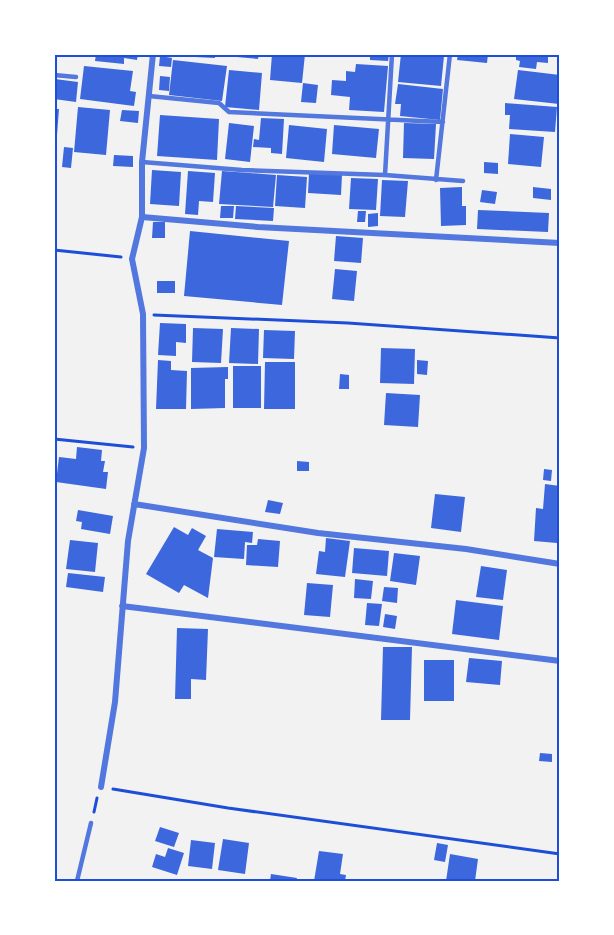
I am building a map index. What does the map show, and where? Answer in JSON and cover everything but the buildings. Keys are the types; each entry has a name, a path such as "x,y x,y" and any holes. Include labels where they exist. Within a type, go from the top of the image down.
{"street":[{"path":"101,787 115,702 128,541 144,448 143,314 132,259 142,217 142,162 153,54"},
{"path":"142,217 258,227 560,243"},
{"path":"134,504 318,533 466,549 560,564"},
{"path":"122,606 560,661"}],"lane":[{"path":"385,175 392,54"},
{"path":"436,180 450,54"},
{"path":"54,75 76,77"},
{"path":"149,96 219,103 229,112 443,122"},
{"path":"142,162 242,170 385,175 463,182"},
{"path":"77,881 91,823"}],"path":[{"path":"54,250 132,259"},
{"path":"143,314 348,323 560,338"},
{"path":"54,439 144,448"},
{"path":"91,823 101,787 228,808 560,854"}]}
